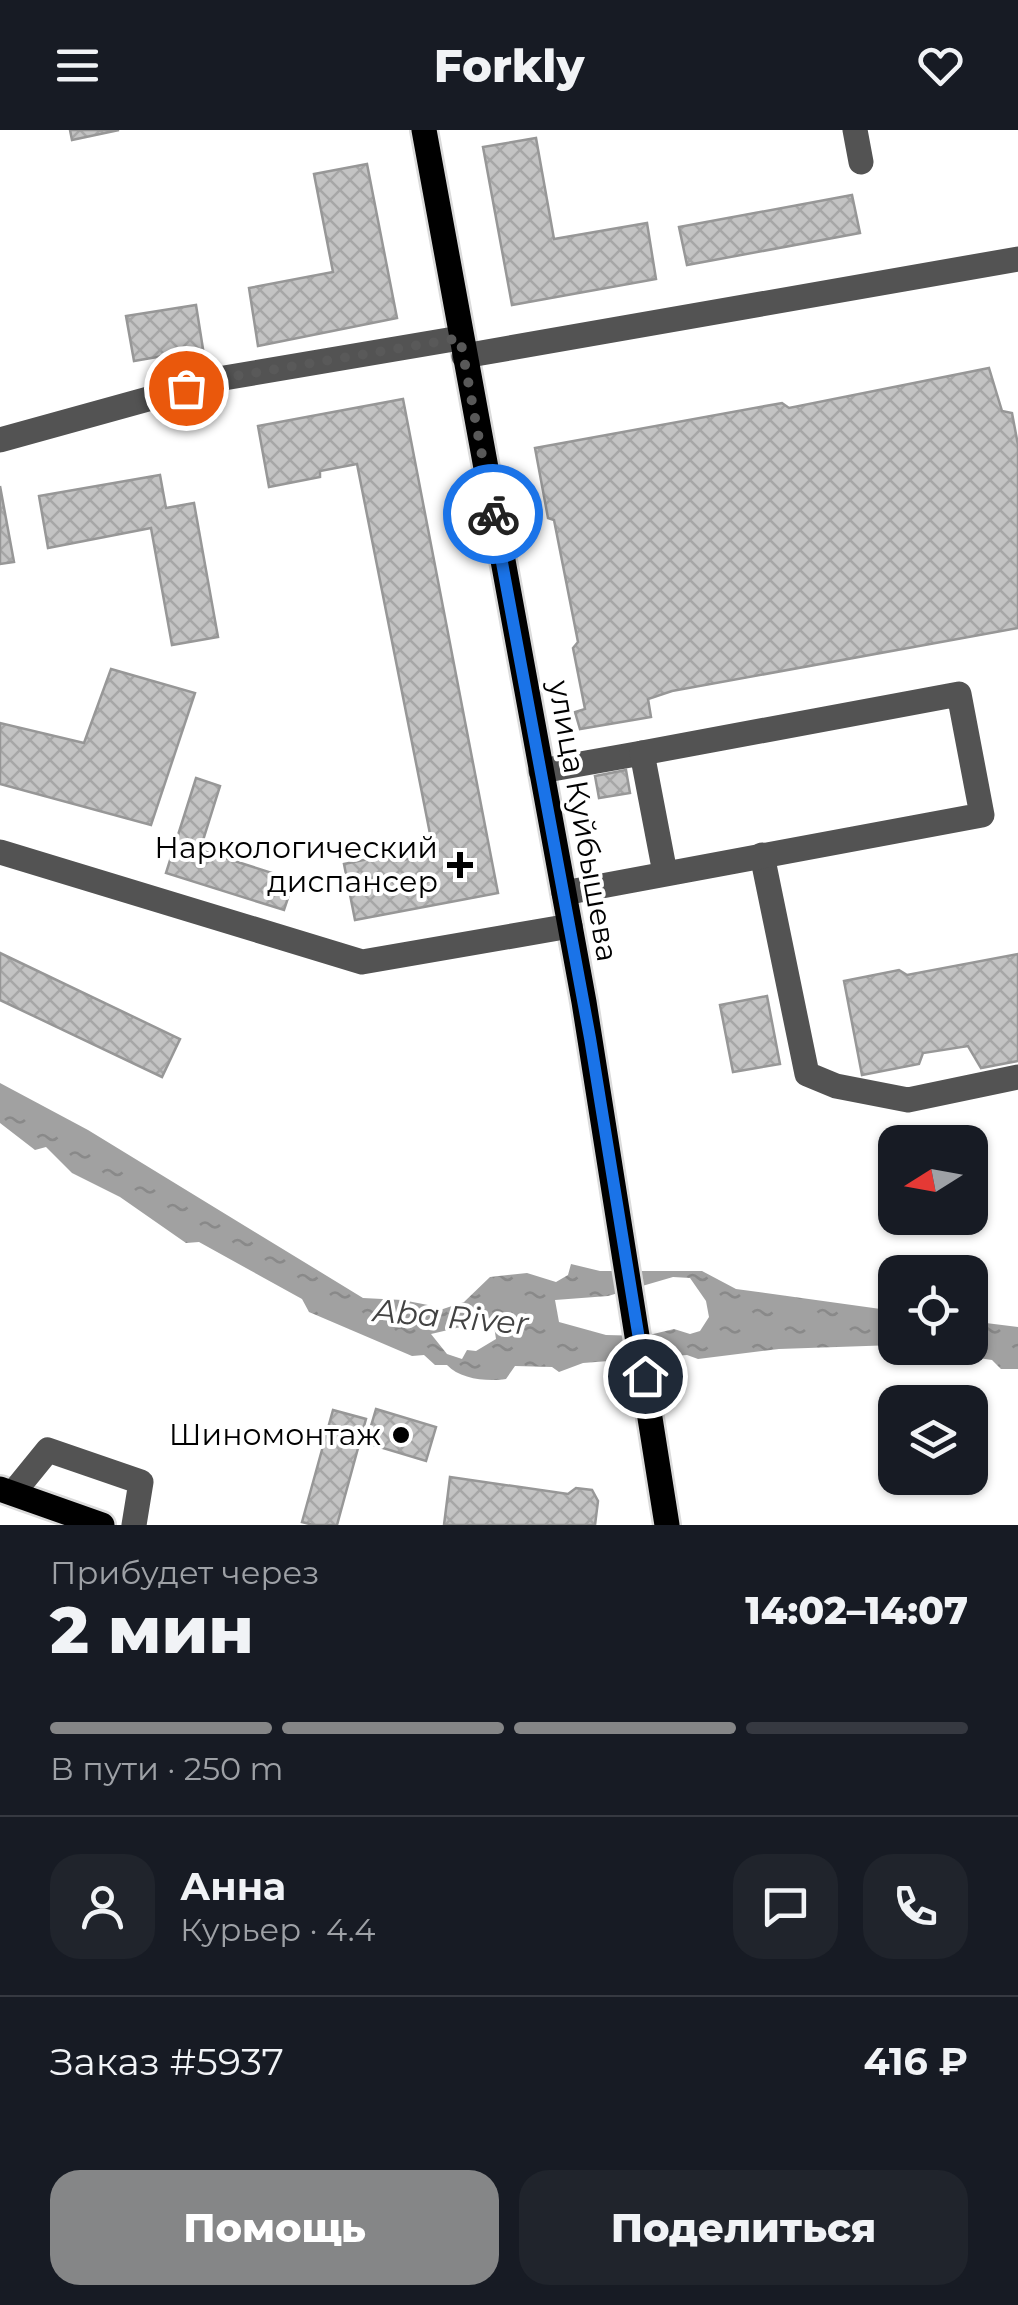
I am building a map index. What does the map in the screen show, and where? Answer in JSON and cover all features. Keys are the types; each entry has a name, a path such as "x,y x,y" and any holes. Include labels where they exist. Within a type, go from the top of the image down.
{"main road":[{"name":"улица Куйбышева","path":"424,130 570,926 667,1525"},
{"path":"6,1491 102,1525"}],"street":[{"path":"855,130 861,162"},
{"path":"0,440 224,378 462,347 1018,258"},
{"path":"542,772 959,694 982,814 564,893"},
{"path":"642,753 665,874"},
{"path":"0,852 362,962 570,926"},
{"path":"762,856 807,1074 836,1086 908,1100 1018,1077"},
{"path":"6,1491 48,1450 141,1482 134,1525"}],"water":[{"name":"Aba River","path":"0,1083 88,1130 363,1298 428,1305 431,1313 464,1302 490,1277 527,1273 556,1282 568,1275 571,1264 600,1271 702,1271 736,1289 878,1309 878,1346 583,1363 559,1372 552,1367 515,1366 506,1379 474,1378 309,1312 302,1299 199,1242 186,1243 120,1197 72,1173 46,1147 35,1150 0,1123","holes":["673,1277 690,1278 706,1301 709,1317 700,1331 690,1334 674,1329 645,1336 606,1335 559,1322 555,1300 608,1296","478,1323 494,1326 496,1339 476,1351 467,1350 462,1359 447,1354 431,1334"]},
{"path":"988,1323 1018,1327 1018,1369 1001,1369 988,1359"}],"building":[{"path":"70,130 119,130 72,140"},
{"path":"536,138 554,239 647,223 656,279 512,305 483,147"},
{"path":"367,164 397,318 258,346 249,288 333,272 314,174"},
{"path":"852,195 860,233 687,265 679,227"},
{"path":"196,305 203,349 134,361 126,316"},
{"path":"989,368 1002,411 1012,413 1018,445 1018,628 672,691 648,699 651,717 580,729 575,712 585,709 573,648 578,642 535,448 782,403 789,408"},
{"path":"403,399 498,893 355,920 344,864 397,853 397,861 434,854 357,464 320,471 320,477 269,487 258,426"},
{"path":"160,475 166,508 194,503 218,637 172,645 151,528 48,548 39,496"},
{"path":"0,486 14,562 0,564"},
{"path":"111,669 195,693 151,825 0,784 0,723 84,743"},
{"path":"626,770 630,793 599,798 595,776"},
{"path":"196,778 220,786 200,850 294,880 284,910 166,873"},
{"path":"0,953 180,1039 162,1077 0,1000"},
{"path":"1018,954 1018,1061 981,1068 968,1046 923,1053 919,1064 862,1075 844,981 899,970 907,975"},
{"path":"767,996 780,1064 733,1072 720,1005"},
{"name":"Шиномонтаж","path":"376,1409 436,1427 426,1461 366,1443"},
{"path":"333,1410 366,1419 337,1525 313,1525 302,1522"},
{"path":"450,1477 568,1494 576,1488 592,1490 598,1501 595,1525 444,1525"}],"way so far":[{"path":"186,388 224,378 460,338 493,514"}],"place":[{"name":"Наркологический диспансер","path":"460,865"},
{"name":"Шиномонтаж","path":"401,1435"}],"route":[{"path":"493,514 590,1038 645,1376"}]}
